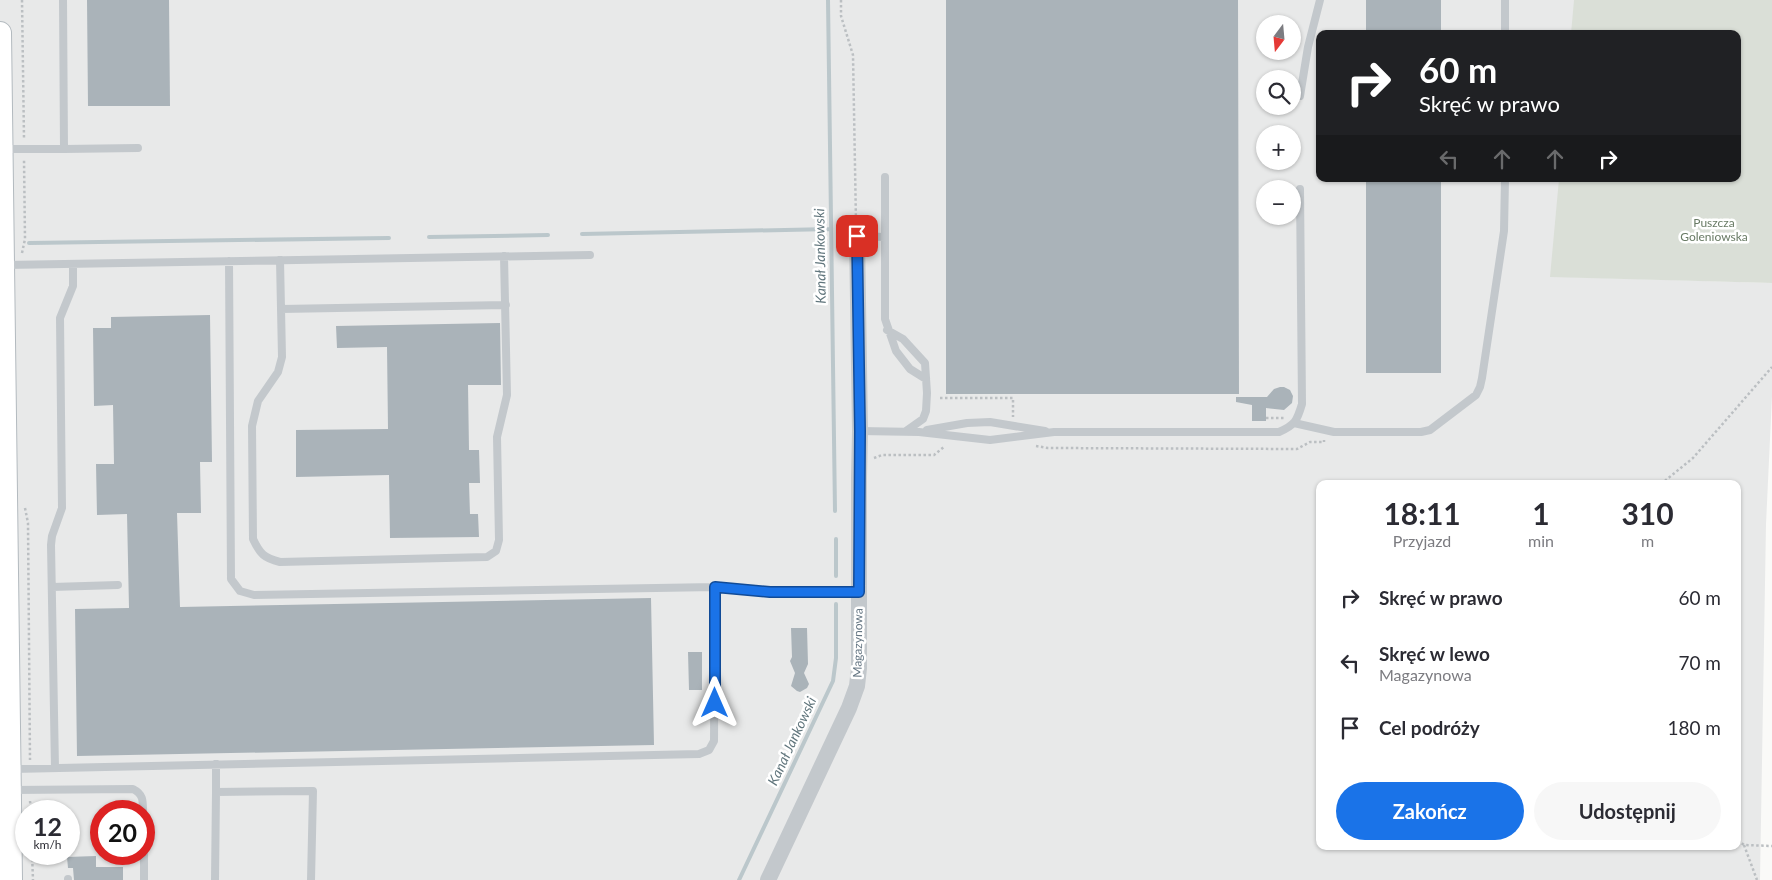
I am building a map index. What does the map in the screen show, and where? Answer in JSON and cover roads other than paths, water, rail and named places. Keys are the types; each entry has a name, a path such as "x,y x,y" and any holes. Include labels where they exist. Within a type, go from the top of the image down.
{"street":[{"path":"0,33 13,149 12,264 2,299 3,437 20,779 10,880"},
{"name":"Magazynowa","path":"768,880 850,708 857,686 859,668 860,431 857,236"}],"lane":[{"path":"64,0 64,149"},
{"path":"1301,90 1308,47 1320,0"},
{"path":"1505,0 1505,30"},
{"path":"13,149 138,148"},
{"path":"885,177 885,319 896,351 910,369 926,379"},
{"path":"1294,423 1324,430 1425,432 1476,395 1482,378 1504,231 1505,182"},
{"path":"860,431 906,431 990,440 1054,432 1279,432 1292,426 1298,417 1302,404 1300,225"},
{"path":"857,236 885,236"},
{"path":"12,264 590,254"},
{"path":"280,260 282,357 278,372 258,401 252,426 253,539 258,550 267,558 280,562 487,557 496,550 499,540 497,437 507,395 504,256"},
{"path":"230,261 231,579 240,591 254,595 715,587 770,592 859,592"},
{"path":"55,768 51,546 52,536 62,508 60,318 73,286 73,264"},
{"path":"281,309 506,305"},
{"path":"888,330 903,339 925,363 926,411 923,419 906,431"},
{"path":"919,432 967,423 990,422 1054,432"},
{"path":"52,587 118,585"},
{"path":"20,779 55,768 699,754 709,750 714,741 715,587"},
{"path":"215,880 216,764"},
{"path":"20,779 132,789 138,792 142,800"},
{"path":"216,792 312,791 311,880"},
{"path":"144,865 144,880"}],"waterway":[{"name":"Kanał Jankowski","path":"828,0 835,511"},
{"path":"582,234 831,229"},
{"path":"429,237 548,235"},
{"path":"29,243 389,238"},
{"name":"Kanał Jankowski","path":"836,539 836,576"},
{"name":"Kanał Jankowski","path":"739,880 833,681 836,658 836,604"}],"park label":[{"name":"Puszcza Goleniowska","path":"1714,230"}]}
